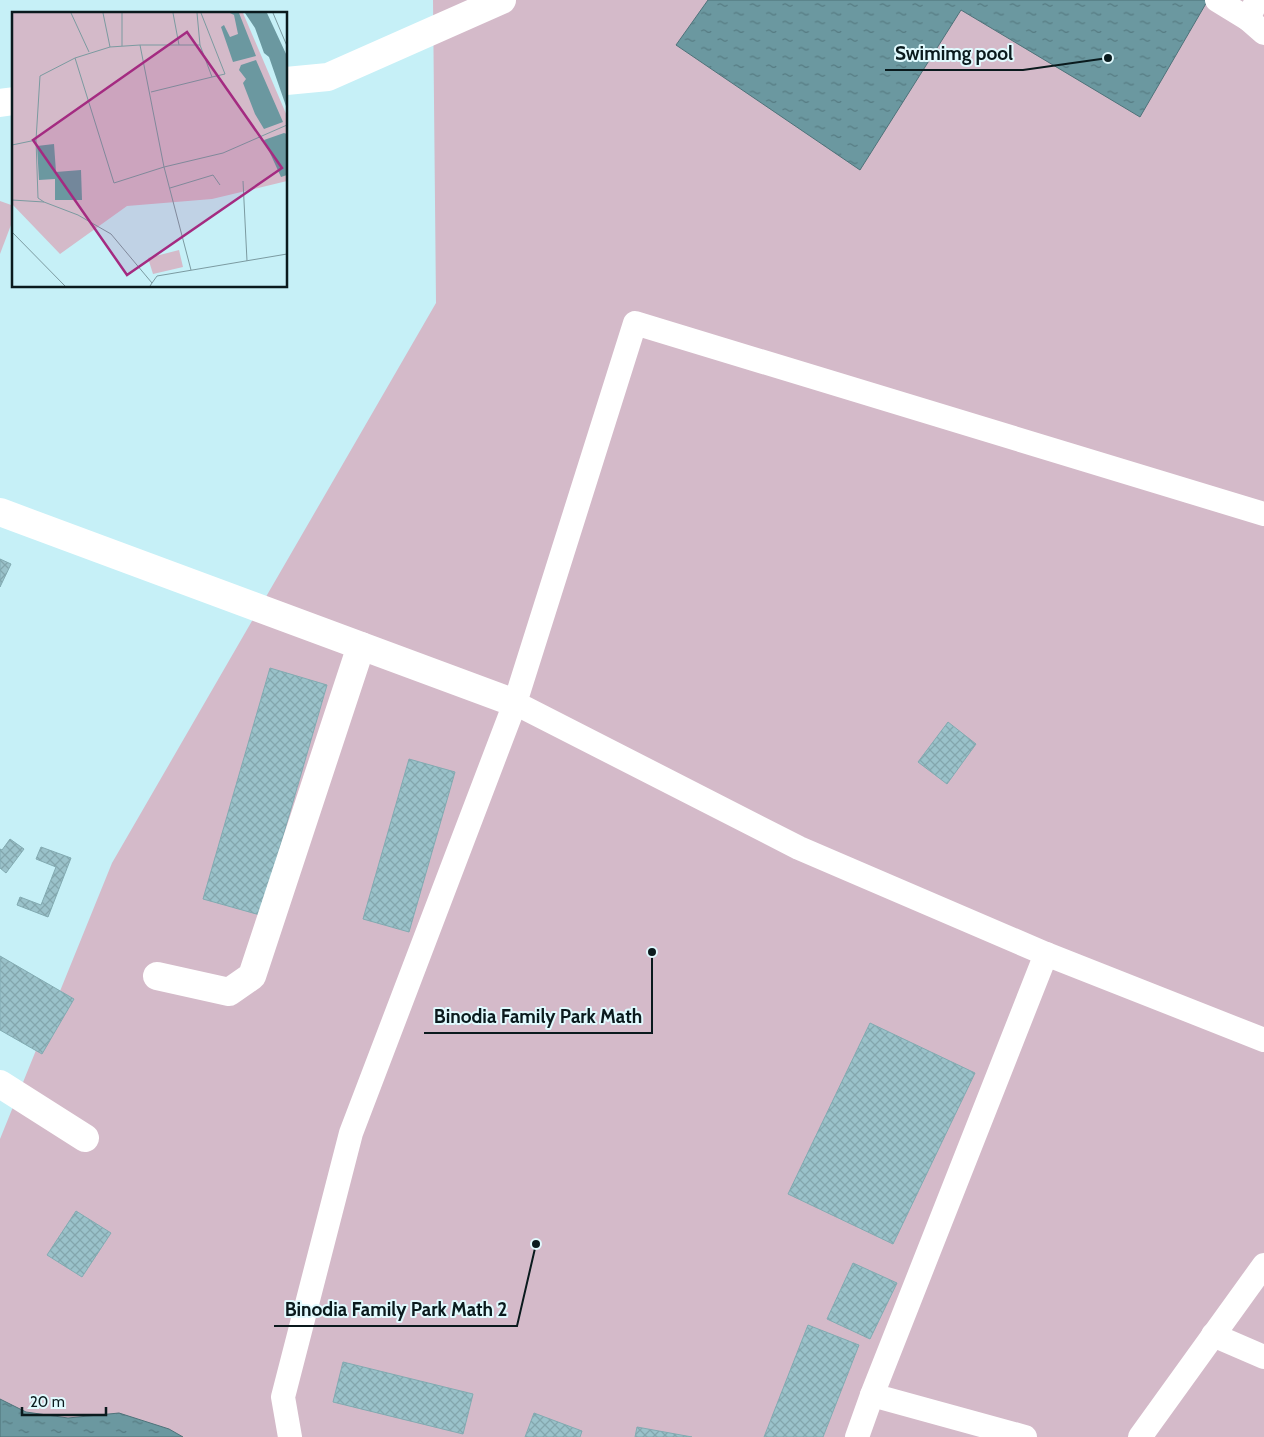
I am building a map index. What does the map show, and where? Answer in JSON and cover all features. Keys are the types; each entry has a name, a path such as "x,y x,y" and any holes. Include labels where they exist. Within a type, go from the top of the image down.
{"street":[{"path":"288,80 328,77 502,0"},
{"path":"1217,0 1256,17"},
{"path":"290,1437 282,1397 351,1133 515,704 635,323 1264,514"},
{"path":"0,512 515,704 799,848 1046,954 1264,1040"},
{"path":"157,976 229,992 252,976 361,646"},
{"path":"857,1437 1046,954"},
{"path":"0,1084 85,1138"},
{"path":"1140,1437 1264,1265"},
{"path":"1213,1335 1264,1357"},
{"path":"872,1395 1025,1437"}],"shaded area":[{"path":"433,0 1264,0 1264,1437 0,1437 0,1139 112,863 436,303"},
{"path":"0,201 12,205 12,222 0,254"}],"water":[{"path":"708,0 1208,0 1140,117 961,10 860,170 676,45"},
{"path":"0,1399 26,1412 68,1418 119,1413 169,1429 183,1437 0,1437"}],"building":[{"path":"0,559 11,564 0,587"},
{"path":"270,668 327,685 260,915 203,899"},
{"path":"948,722 976,744 947,784 918,762"},
{"path":"409,759 455,772 409,932 363,919"},
{"path":"10,839 24,849 6,873 0,868 0,849 2,850"},
{"path":"41,847 71,858 48,917 17,905 20,897 41,905 56,867 36,859"},
{"path":"0,956 74,999 42,1054 0,1030"},
{"path":"870,1023 975,1073 893,1244 788,1194"},
{"path":"76,1211 111,1233 82,1277 47,1255"},
{"path":"853,1263 897,1283 870,1339 827,1319"},
{"path":"808,1325 859,1345 823,1437 764,1437"},
{"path":"343,1362 473,1394 463,1434 333,1402"},
{"path":"534,1413 582,1431 580,1437 525,1437"},
{"path":"637,1427 692,1437 635,1437"}],"place":[{"name":"Swimimg pool","path":"1108,58"},
{"name":"Binodia Family Park Math","path":"652,952"},
{"name":"Binodia Family Park Math 2","path":"536,1244"}]}
